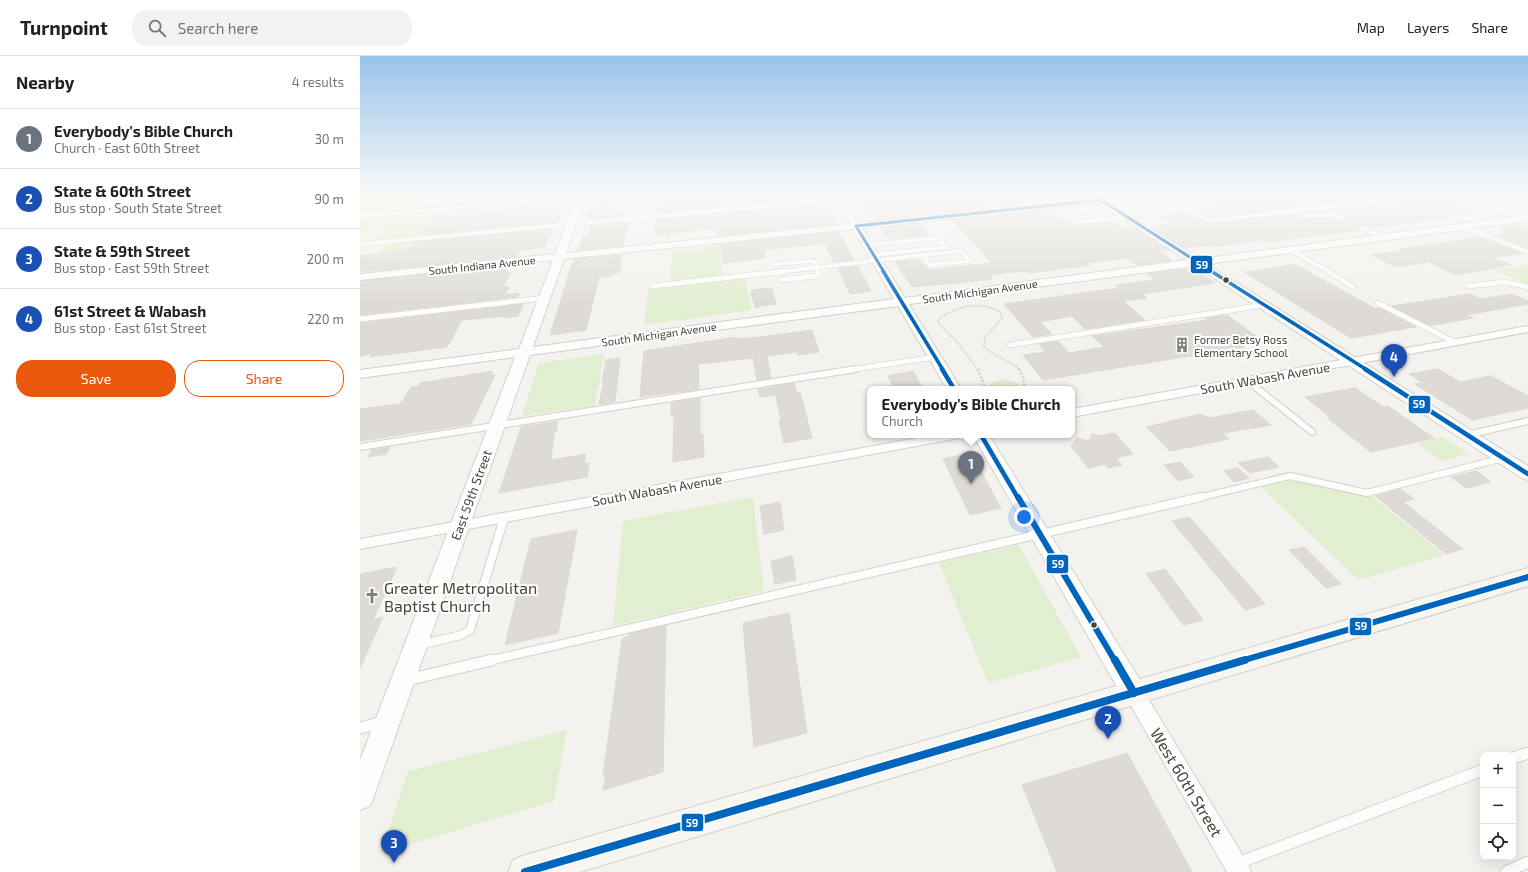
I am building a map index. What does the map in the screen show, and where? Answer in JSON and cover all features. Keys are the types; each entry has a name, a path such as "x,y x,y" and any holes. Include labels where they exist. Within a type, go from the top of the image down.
{"main road":[{"path":"524,872 1528,577"}],"street":[{"name":"East 59th Street","path":"360,796 569,233"},
{"name":"South Indiana Avenue","path":"360,277 788,233"},
{"path":"860,233 952,386"},
{"path":"1153,233 1528,474"},
{"name":"South Michigan Avenue","path":"360,374 1419,233"},
{"name":"South Wabash Avenue","path":"1075,412 1528,328"},
{"name":"South Wabash Avenue","path":"360,544 938,438"},
{"path":"983,438 1134,693"},
{"name":"West 60th Street","path":"1134,693 1238,868"}],"lane":[{"path":"360,244 476,233"},
{"path":"1373,233 1384,238"},
{"path":"1479,233 1528,252"},
{"path":"653,286 817,267 946,247 938,238 868,245"},
{"path":"1290,250 1327,270 1353,287"},
{"path":"876,258 961,251 969,261 929,265 922,255"},
{"path":"776,264 811,261 815,262 817,267 818,275 781,280"},
{"path":"1468,286 1502,281 1518,283 1528,287"},
{"path":"360,319 544,298"},
{"path":"1378,303 1454,342"},
{"path":"1010,345 1264,305"},
{"path":"360,447 935,357"},
{"path":"1248,381 1312,432"},
{"path":"1467,435 1528,421"},
{"path":"403,681 1290,476 1367,493 1503,458"},
{"path":"416,646 461,635 470,630 504,518"},
{"path":"360,728 388,721"},
{"path":"1516,757 1528,753"},
{"path":"1238,868 1480,771"},
{"path":"1506,872 1528,862"}],"path":[{"path":"985,386 977,368 959,344 939,324 938,320 943,315 957,309 973,306 989,307 1000,312 1002,319 986,337 984,346 993,354 1014,364 1020,370 1024,381 1024,386"}],"green space":[{"path":"379,233 420,233 390,268 364,270 393,239 373,240"},
{"path":"719,246 723,277 670,283 672,251"},
{"path":"1528,265 1528,284 1494,270"},
{"path":"745,277 751,310 644,325 648,288"},
{"path":"604,354 595,406 522,416 539,363"},
{"path":"1006,379 1018,384 1019,386 990,386 996,381"},
{"path":"1443,437 1469,454 1442,461 1417,443"},
{"path":"1285,481 1307,483 1349,493 1371,496 1445,555 1358,580 1261,487"},
{"path":"753,497 764,591 613,626 623,521"},
{"path":"1019,545 1081,657 988,683 939,563"},
{"path":"567,730 554,801 381,853 408,771"}],"building":[{"path":"422,233 440,233 420,235"},
{"path":"510,233 552,233 544,247 519,251 515,257 360,272 360,256 406,251 414,242"},
{"path":"588,233 626,233 623,246 578,250 583,237 587,236"},
{"path":"670,233 670,238 655,234"},
{"path":"718,233 746,233 718,236"},
{"path":"840,233 854,260 834,262 825,243 764,250 766,258 723,263 722,250 720,249 719,244"},
{"path":"927,233 928,235 892,239 884,234"},
{"path":"964,233 1144,233 1169,250 1159,251 1172,260 1137,265 1127,258 1029,273 1025,271 990,275 992,279 912,287 895,262 918,259 929,270 992,263"},
{"path":"1161,233 1336,233 1268,242 1263,240 1209,247 1207,245 1185,248"},
{"path":"1528,233 1528,248 1494,235"},
{"path":"1480,237 1523,254 1491,257 1511,265 1456,275 1429,262 1396,267 1371,255 1404,251 1399,249"},
{"path":"621,255 620,272 612,274 612,276 599,277 586,330 550,335 572,264 574,264 575,259"},
{"path":"1296,265 1376,309 1379,308 1416,327 1351,338 1244,272"},
{"path":"508,266 505,271 511,273 503,287 509,287 505,295 519,293 518,297 360,315 360,281"},
{"path":"858,266 871,291 850,294 838,268"},
{"path":"1184,269 1193,275 1201,274 1215,283 1142,294 1147,298 1123,301 1145,320 1085,329 1072,316 1040,322 1052,334 1033,337 1004,304 1119,288 1116,285 1156,280 1148,274"},
{"path":"772,288 776,304 756,308 751,294 752,290"},
{"path":"1469,294 1481,299 1512,294 1528,301 1528,304 1466,315 1473,318 1433,325 1429,325 1392,306"},
{"path":"523,304 518,316 462,320 446,347 370,357 373,353 360,356 360,323"},
{"name":"Former Betsy Ross Elementary School","path":"1227,315 1256,336 1234,339 1245,347 1043,380 1023,355 1045,352 1039,344 1058,341 1069,353 1104,347 1092,336 1208,320 1206,318"},
{"path":"812,330 819,352 798,355 797,352 767,356 771,378 757,380 753,358 698,364 699,389 640,397 644,351 737,337 737,339 752,338"},
{"path":"620,358 615,402 599,404 604,381 602,381 606,360"},
{"path":"1438,369 1460,382 1491,376 1528,396 1528,408 1472,420 1415,384 1423,383 1409,374"},
{"path":"492,371 491,375 495,375 471,424 360,441 360,409 399,404 411,387 419,386 420,383"},
{"path":"913,371 921,386 893,386 888,376"},
{"path":"794,383 797,393 800,392 812,438 784,443 774,387"},
{"path":"773,387 774,395 760,397 758,389"},
{"path":"1355,388 1383,407 1388,406 1434,438 1371,452 1327,418 1331,418 1305,397"},
{"path":"700,398 700,434 703,434 704,457 673,462 674,416 671,416 671,403"},
{"path":"1253,410 1271,425 1223,433 1229,439 1170,451 1147,427 1200,414 1210,418"},
{"path":"558,421 556,432 554,432 551,460 586,454 584,464 589,463 587,477 499,493 521,427"},
{"path":"1115,433 1133,454 1116,458 1122,465 1108,468 1105,464 1088,468 1071,446 1077,438 1089,441 1092,434 1099,436"},
{"path":"390,447 386,454 368,457 372,450"},
{"path":"971,453 1001,508 970,515 943,459"},
{"path":"1268,457 1279,467 1250,473 1238,463"},
{"path":"1180,462 1194,477 1178,481 1164,465"},
{"path":"1238,468 1249,478 1234,482 1224,471"},
{"path":"1476,471 1491,482 1466,488 1451,477"},
{"path":"1401,489 1414,499 1403,502 1463,549 1446,554 1375,496"},
{"path":"780,502 784,530 764,534 760,506"},
{"path":"1189,517 1265,604 1245,610 1172,521"},
{"path":"577,530 558,633 505,645 531,539"},
{"path":"1304,547 1341,584 1326,588 1289,550"},
{"path":"792,556 796,580 775,584 771,561"},
{"name":"Greater Metropolitan Baptist Church","path":"397,567 373,620 383,617 360,668 360,574"},
{"path":"1165,569 1203,620 1183,625 1146,574"},
{"path":"789,613 807,733 754,747 743,623"},
{"path":"666,626 663,772 603,790 606,775 603,776 622,639 633,633"},
{"path":"1127,753 1192,872 1057,872 1022,785"}],"transit line":[{"name":"59","path":"860,233 952,386"},
{"name":"59","path":"1152,233 1528,474"},
{"name":"59","path":"983,438 1134,693"},
{"name":"59","path":"525,872 1528,577"}],"place":[{"name":"Former Betsy Ross Elementary School","path":"1182,345"},
{"name":"61st Street & Wabash","path":"1394,377"},
{"name":"Everybody's Bible Church","path":"971,484"},
{"name":"Greater Metropolitan Baptist Church","path":"372,596"},
{"name":"State & 60th Street","path":"1108,739"},
{"name":"State & 59th Street","path":"394,863"}]}
